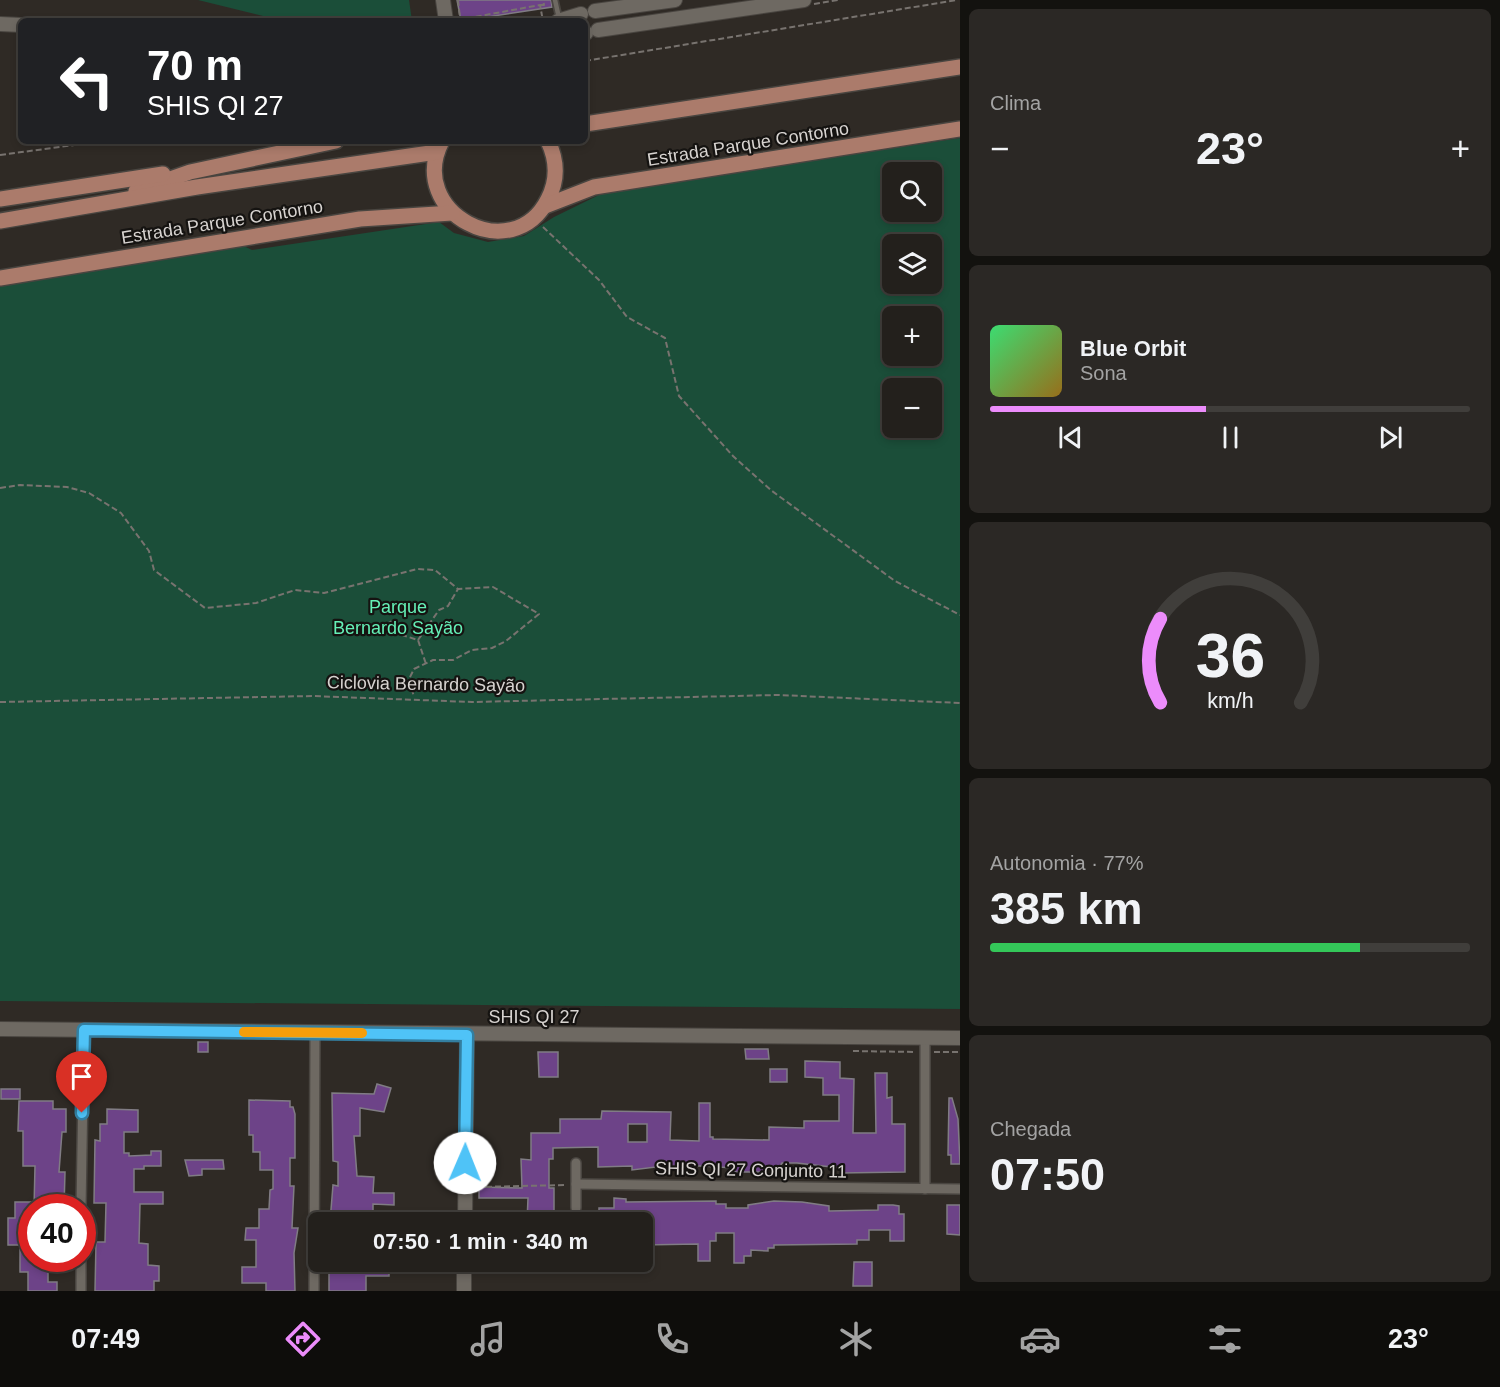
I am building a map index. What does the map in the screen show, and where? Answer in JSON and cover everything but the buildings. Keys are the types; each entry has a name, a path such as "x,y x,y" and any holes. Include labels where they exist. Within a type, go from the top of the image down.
{"main road":[{"path":"588,123 960,67"},
{"name":"Estrada Parque Contorno","path":"544,206 594,187 960,129"},
{"path":"0,200 210,167 321,144"},
{"path":"440,147 436,185 452,213 473,227 498,231 517,227 533,218 544,206 553,189 556,168 549,144"},
{"name":"Estrada Parque Contorno","path":"0,220 440,147"},
{"path":"111,202 165,179 210,167"},
{"name":"Estrada Parque Contorno","path":"0,278 360,219 452,213"}],"street":[{"path":"443,0 454,18"},
{"path":"569,18 588,12 644,2 675,0"},
{"path":"590,32 804,0"},
{"path":"644,2 649,24"},
{"path":"0,24 18,25"},
{"name":"SHIS QI 27","path":"0,1029 467,1035 925,1045 960,1038"},
{"path":"81,1194 84,1030"},
{"path":"314,1291 315,1033"},
{"path":"465,1212 467,1035"},
{"path":"925,1045 925,1189"},
{"path":"576,1164 576,1208"},
{"name":"SHIS QI 27 Conjunto 11","path":"576,1184 960,1189"},
{"path":"81,1272 81,1291"},
{"path":"464,1272 464,1291"}],"lane":[{"path":"555,0 558,18"}],"path":[{"path":"455,18 458,0"},
{"path":"469,18 540,5 544,4 543,0"},
{"path":"588,61 957,0"},
{"path":"540,5 542,18"},
{"path":"0,155 82,144"},
{"path":"533,218 599,280 627,317 665,338 680,396 733,456 772,491 895,581 960,615"},
{"path":"0,488 20,485 67,487 89,493 121,513 149,551 154,570 205,608 256,603 295,590 324,593 417,569 435,570 458,589 493,587 539,614 506,641 492,648 472,650 453,660 433,660 414,669 410,679 414,698"},
{"path":"417,640 439,610 448,606 458,589"},
{"path":"390,621 399,634 417,640"},
{"path":"417,640 426,664"},
{"name":"Ciclovia Bernardo Sayão","path":"0,702 314,696 472,702 777,695 960,704"},
{"path":"847,1051 925,1045 960,1052"},
{"path":"472,1187 576,1184"}],"green space":[{"path":"198,0 409,0 412,18 271,18"},
{"name":"Parque Bernardo Sayão","path":"960,138 960,1009 0,1001 0,279 231,240 252,250 439,222 454,233 488,242 524,236 554,217 605,192"}],"slow traffic":[{"path":"244,1032 362,1033"}],"route":[{"path":"82,1113 84,1030 467,1035 465,1163"}]}
